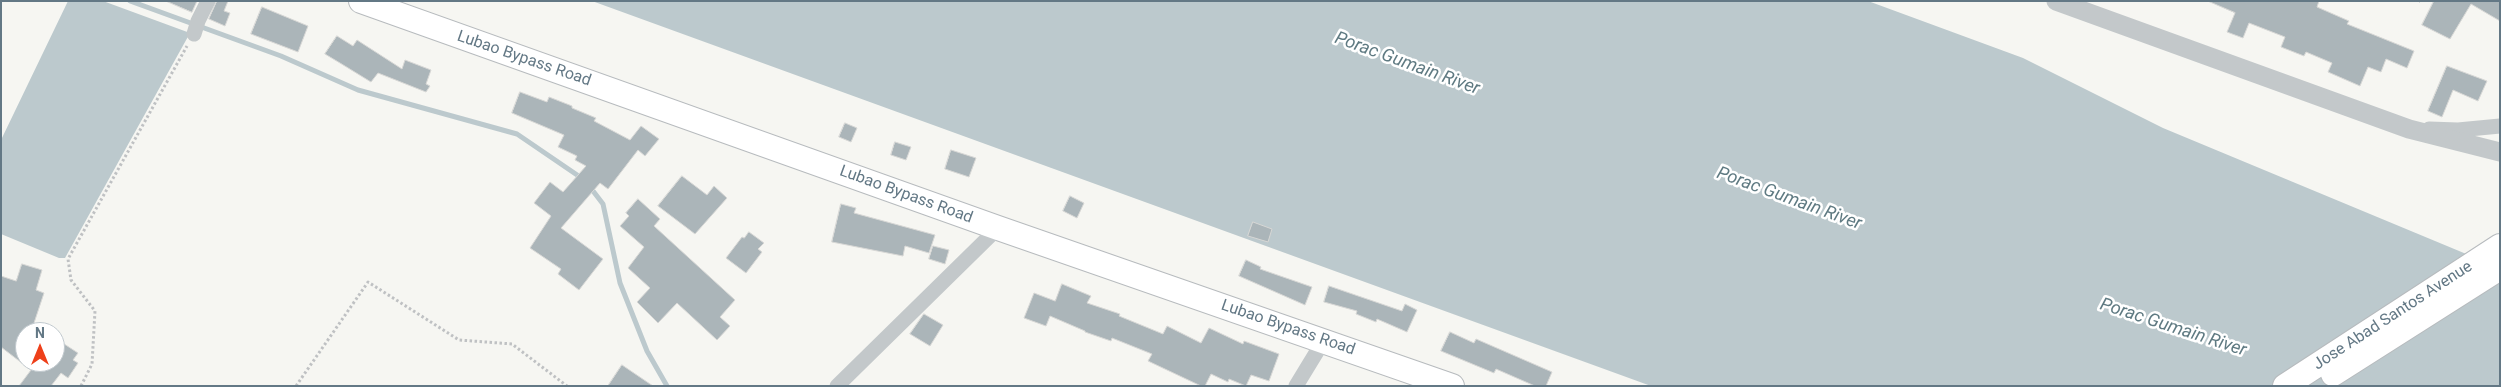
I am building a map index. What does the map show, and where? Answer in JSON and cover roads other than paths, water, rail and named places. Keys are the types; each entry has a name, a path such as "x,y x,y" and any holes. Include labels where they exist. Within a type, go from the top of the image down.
{"highway":[{"name":"Lubao Bypass Road","path":"361,1 998,228 1452,386"},
{"name":"Jose Abad Santos Avenue","path":"2285,386 2500,246"},
{"name":"Jose Abad Santos Avenue","path":"2315,386 2500,268"}],"street":[{"path":"196,28 208,1"},
{"path":"2056,1 2409,129 2500,152"},
{"path":"2409,129 2458,130 2500,126"},
{"path":"840,385 998,228"},
{"path":"1296,386 1324,340"}],"water":[{"path":"68,1 103,1 190,33 65,258 59,258 1,234 1,140"},
{"name":"Porac Gumain River","path":"592,1 1868,1 2023,58 2163,128 2500,268 2500,386 1651,386"}],"waterway":[{"path":"130,1 281,56 358,90 517,134 583,179"},
{"path":"590,187 603,204 620,283 647,351 667,386"}]}
